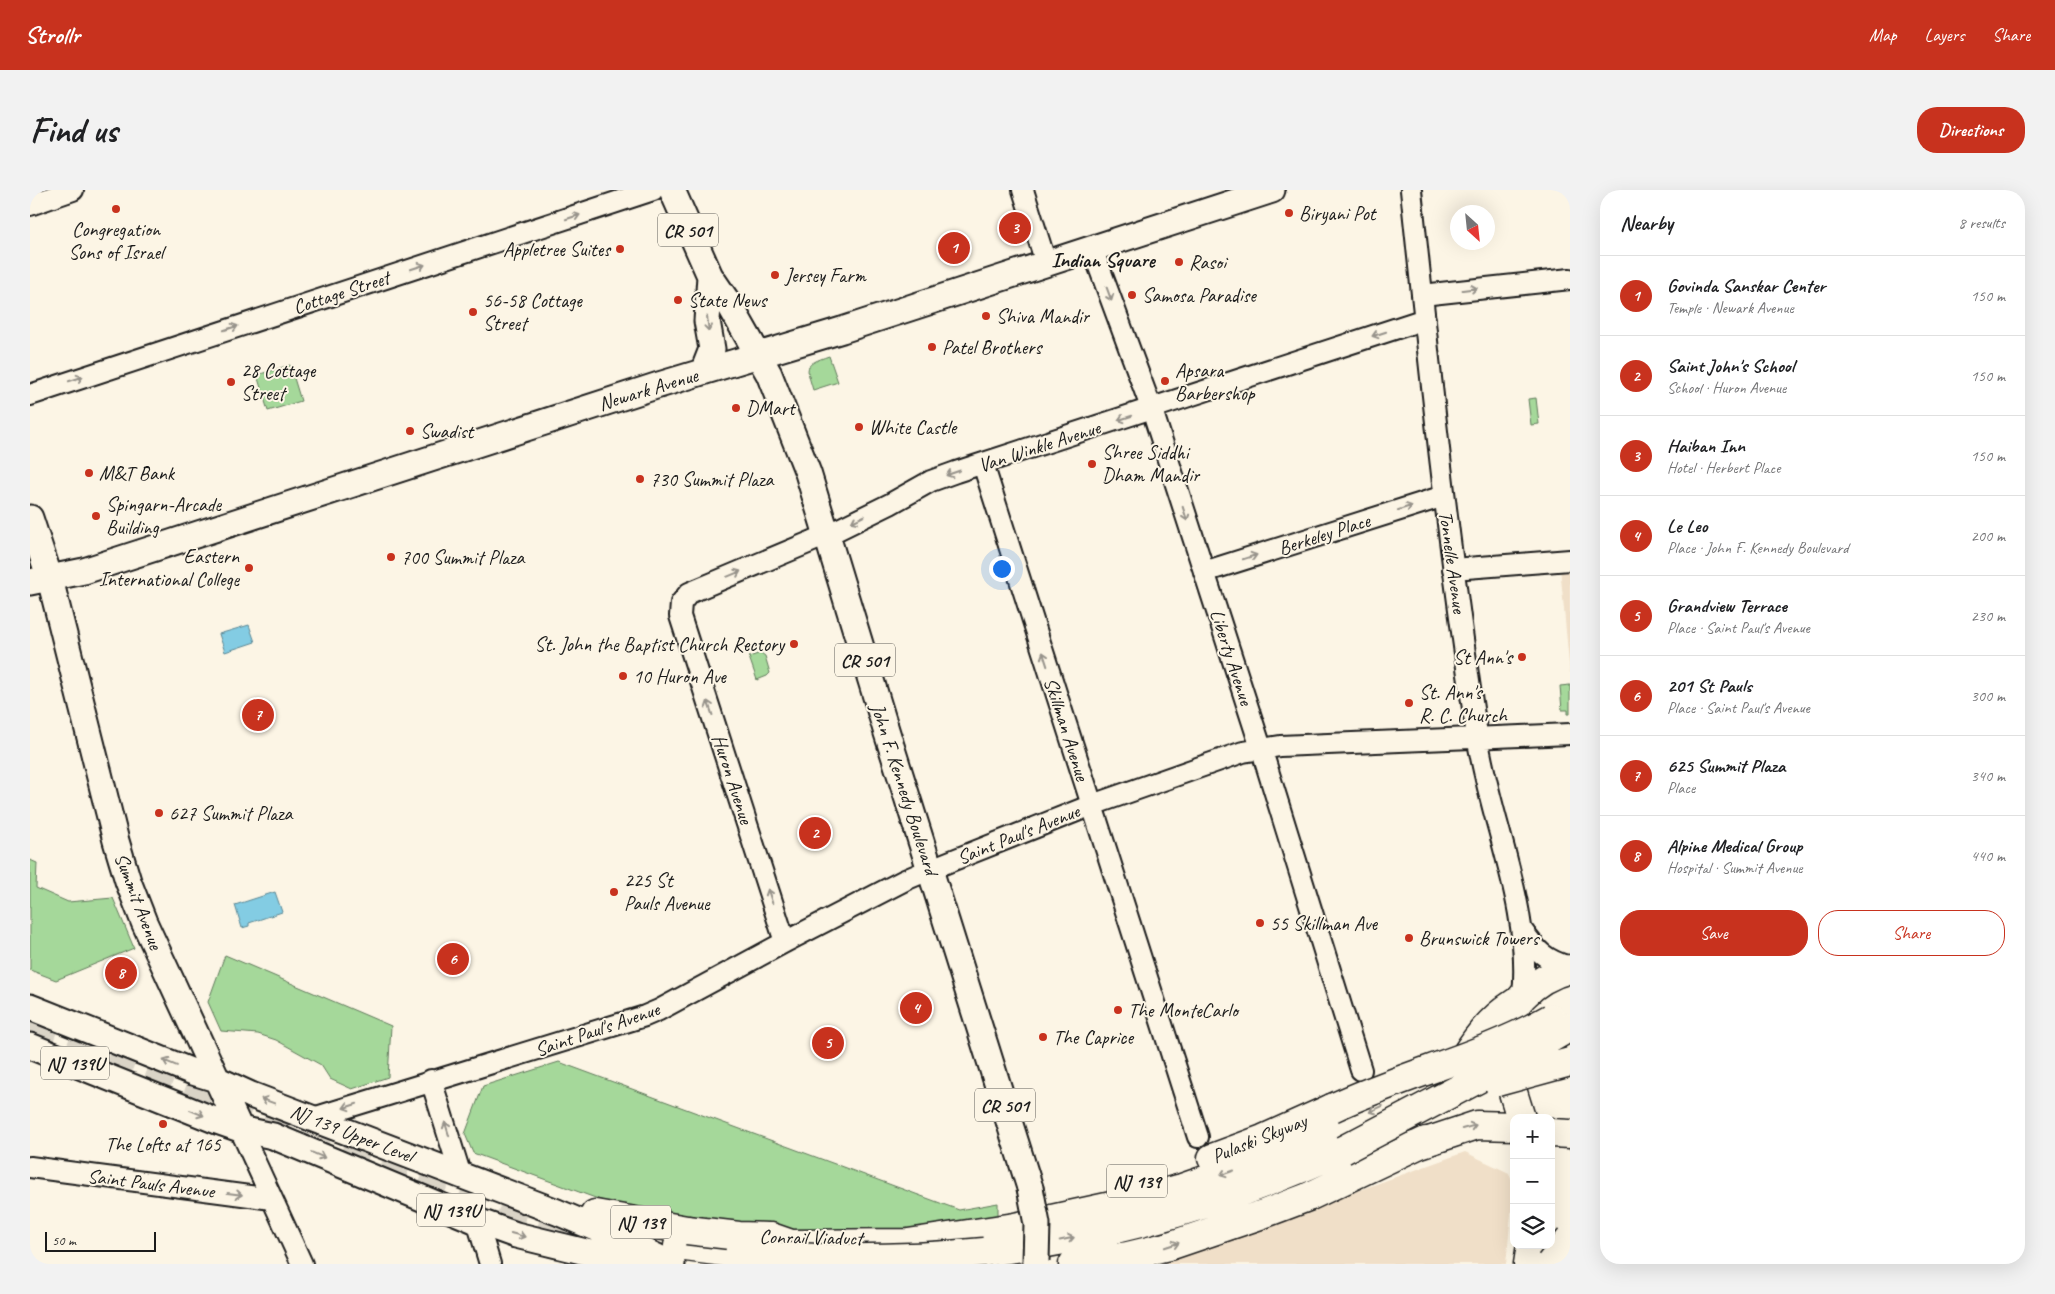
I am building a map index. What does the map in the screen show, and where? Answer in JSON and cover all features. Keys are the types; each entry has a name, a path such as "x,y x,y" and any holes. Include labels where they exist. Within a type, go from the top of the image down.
{"highway":[{"path":"1446,1075 1483,1029 1501,1012 1542,980 1570,968"},
{"name":"Tonnelle Avenue","path":"1520,1114 1505,1056 1506,1028 1521,998"},
{"name":"Pulaski Skyway","path":"946,1234 1174,1170 1255,1142 1376,1088 1493,1046 1534,1028 1570,1008"},
{"path":"946,1234 1083,1213 1157,1195 1209,1179 1308,1141 1446,1075 1505,1056 1534,1033 1570,1023"},
{"name":"NJ 139","path":"1250,1189 1343,1150 1505,1064 1570,1027"},
{"path":"1505,1056 1564,1059"},
{"path":"1343,1150 1488,1085 1564,1059"},
{"path":"1250,1189 1289,1186 1334,1176 1426,1141 1477,1125 1510,1126"},
{"path":"1555,1133 1570,1134"},
{"path":"1072,1264 1122,1257 1169,1246 1263,1214 1308,1197 1426,1141"},
{"name":"Conrail Viaduct","path":"679,1247 739,1254 823,1259 934,1257 984,1252 1041,1244 1116,1229 1158,1219 1250,1189"},
{"name":"NJ 139","path":"595,1214 679,1247"},
{"name":"Conrail Viaduct","path":"679,1247 740,1236 771,1237 791,1244 872,1245 908,1243 946,1234"},
{"path":"1550,1264 1570,1238"},
{"path":"1562,1264 1570,1238"},
{"path":"1528,1264 1530,1249"}],"main road":[{"name":"John F. Kennedy Boulevard","path":"672,190 710,276 768,374 808,473 1030,1188 1037,1224 1036,1262"},
{"name":"Newark Avenue","path":"40,580 84,571 1272,190"},
{"path":"703,372 712,349 707,321 710,276"},
{"name":"Summit Avenue","path":"30,518 40,580 128,881 144,922 240,1129"},
{"path":"30,560 40,580"},
{"name":"NJ 139 Upper Level","path":"30,1006 193,1072 216,1079 251,1095 602,1231 679,1247"},
{"name":"NJ 139 Upper Level","path":"30,1046 240,1129 273,1136 477,1221 516,1235 635,1264"}],"street":[{"path":"30,204 73,190"},
{"name":"Cottage Street","path":"30,395 653,190"},
{"path":"1023,190 1046,263"},
{"name":"Tonnelle Avenue","path":"1411,190 1444,496 1477,738 1522,930 1525,965 1521,998"},
{"name":"Liberty Avenue","path":"1092,248 1152,410 1261,748 1361,1070"},
{"path":"1422,295 1570,279"},
{"name":"Van Winkle Avenue","path":"680,616 681,603 689,593 827,534 890,504 931,481 1425,319"},
{"name":"Skillman Avenue","path":"983,464 1198,1137"},
{"name":"Berkeley Place","path":"1204,572 1444,496"},
{"path":"1453,569 1570,560"},
{"name":"Huron Avenue","path":"680,616 786,942"},
{"name":"Saint Paul's Avenue","path":"314,1118 432,1080 645,1016 905,880 1092,806 1243,752 1261,748 1570,734"},
{"name":"Tonnelle Avenue","path":"1522,930 1540,954 1570,968"},
{"path":"432,1080 461,1176"},
{"name":"Summit Avenue","path":"240,1129 302,1264"},
{"name":"Saint Pauls Avenue","path":"30,1167 272,1199"},
{"path":"477,1221 490,1264"}],"shaded area":[{"path":"1570,566 1570,674 1560,567"},
{"path":"1465,1152 1509,1173 1510,1175 1510,1224 1506,1264 1154,1264"}],"green space":[{"path":"829,356 838,382 813,390 808,371 809,367 811,364"},
{"path":"290,365 301,401 268,411 257,375"},
{"path":"1536,398 1539,424 1531,425 1528,399"},
{"path":"761,653 765,656 770,673 757,680 749,657"},
{"path":"1570,685 1570,714 1568,714 1568,710 1562,710 1560,686"},
{"path":"30,860 37,863 36,888 68,902 113,898 134,948 56,980 30,970"},
{"path":"225,955 391,1026 388,1077 352,1089 330,1079 321,1065 276,1040 258,1034 221,1031 208,1002"},
{"path":"559,1062 959,1210 998,1203 998,1264 775,1264 473,1153 465,1134 483,1086"}],"water":[{"path":"249,625 255,642 225,652 219,634"},
{"path":"275,892 282,912 249,923 249,926 242,928 235,905"}],"tunnel":[{"path":"30,1024 517,1215 581,1232 678,1246"}],"place":[{"name":"Congregation Sons of Israel","path":"116,209"},
{"name":"Biryani Pot","path":"1289,213"},
{"name":"Haiban Inn","path":"1015,228"},
{"name":"Govinda Sanskar Center","path":"954,248"},
{"name":"Appletree Suites","path":"620,249"},
{"name":"Rasoi","path":"1179,262"},
{"name":"Jersey Farm","path":"775,275"},
{"name":"Samosa Paradise","path":"1132,295"},
{"name":"State News","path":"678,300"},
{"name":"56-58 Cottage Street","path":"473,312"},
{"name":"Shiva Mandir","path":"986,316"},
{"name":"Patel Brothers","path":"932,347"},
{"name":"Apsara Barbershop","path":"1165,381"},
{"name":"28 Cottage Street","path":"231,382"},
{"name":"DMart","path":"736,408"},
{"name":"White Castle","path":"859,427"},
{"name":"Swadist","path":"410,431"},
{"name":"Shree Siddhi Dham Mandir","path":"1092,464"},
{"name":"M&T Bank","path":"89,473"},
{"name":"730 Summit Plaza","path":"640,479"},
{"name":"Spingarn-Arcade Building","path":"96,516"},
{"name":"700 Summit Plaza","path":"391,557"},
{"name":"Eastern International College","path":"249,568"},
{"name":"St. John the Baptist Church Rectory","path":"794,644"},
{"name":"St Ann's","path":"1522,657"},
{"name":"10 Huron Ave","path":"623,676"},
{"name":"St. Ann's R. C. Church","path":"1409,703"},
{"name":"625 Summit Plaza","path":"258,715"},
{"name":"627 Summit Plaza","path":"159,813"},
{"name":"Saint John's School","path":"815,833"},
{"name":"225 St Pauls Avenue","path":"614,892"},
{"name":"55 Skillman Ave","path":"1260,923"},
{"name":"Brunswick Towers","path":"1409,938"},
{"name":"201 St Pauls","path":"453,959"},
{"name":"Alpine Medical Group","path":"121,973"},
{"name":"Le Leo","path":"916,1008"},
{"name":"The MonteCarlo","path":"1118,1010"},
{"name":"The Caprice","path":"1043,1037"},
{"name":"Grandview Terrace","path":"828,1043"},
{"name":"The Lofts at 165","path":"163,1124"}],"district":[{"name":"Indian Square","path":"1103,260"}]}
